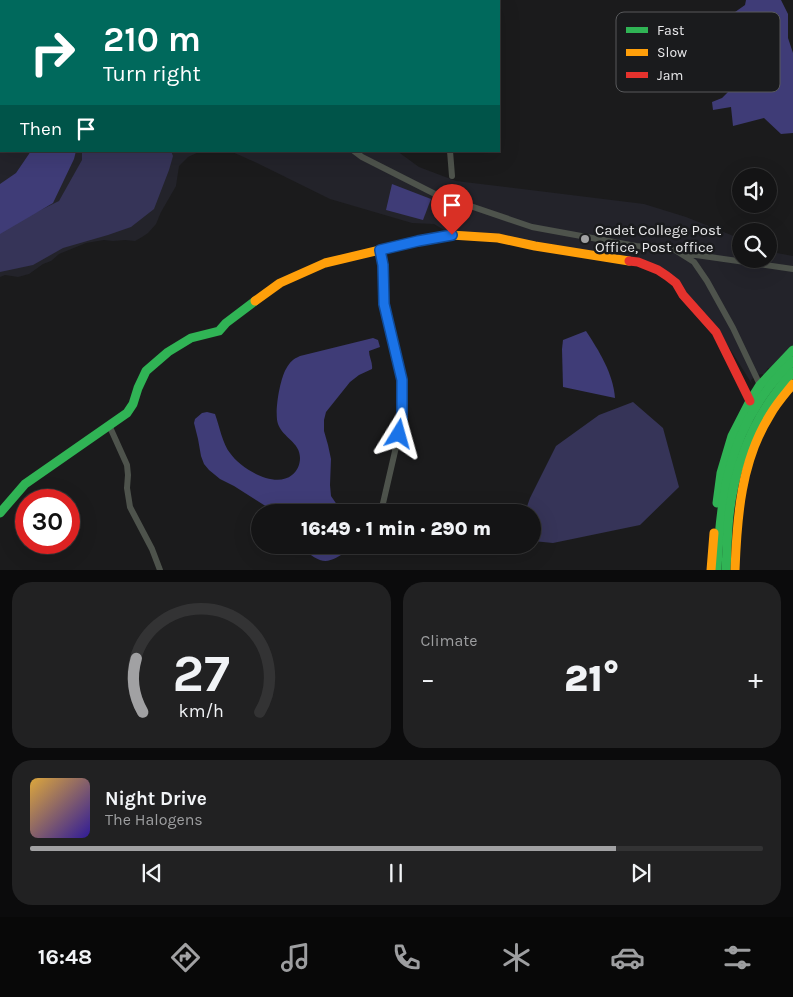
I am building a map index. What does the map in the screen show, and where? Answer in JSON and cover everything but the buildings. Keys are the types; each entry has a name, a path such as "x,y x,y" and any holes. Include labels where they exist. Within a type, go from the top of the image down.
{"main road":[{"path":"0,514 26,484 127,413 133,404 146,371 168,352 191,338 219,331 226,323 280,283 325,263 452,235 498,238 534,246 623,259 638,262 669,277 720,337 750,401"},
{"path":"711,570 721,473 732,436 760,385 793,350"},
{"path":"717,570 723,497 728,470 738,440 765,393 793,361"},
{"path":"726,570 729,516 738,467 762,413 793,372"},
{"path":"735,570 739,516 749,460 774,408 793,384"}],"street":[{"path":"355,152 435,194 532,227 636,246 675,250 694,262 707,281 733,328 760,385"},
{"path":"450,152 452,176"},
{"path":"380,250 383,265 384,304 402,380 402,421 383,504"},
{"path":"683,255 696,255 793,269"},
{"path":"110,425 127,464 127,488 130,507 152,549 160,570"}],"shaded area":[{"path":"746,0 781,0 788,14 788,38 793,53 793,133 781,134 764,118 733,126 731,107 713,110 712,102 722,98 728,92 780,92 780,12 735,12 745,5"},
{"path":"0,152 199,152 188,157 179,166 176,186 156,224 148,233 135,241 104,240 86,243 59,254 29,274 18,277 5,275 0,277"},
{"path":"30,152 76,152 53,203 0,234 0,184 16,173"},
{"path":"82,152 171,152 173,156 154,209 131,227 63,248 33,265 0,272 0,230 59,201 82,160"},
{"path":"232,152 398,152 419,167 456,181 644,204 686,217 732,235 732,268 777,268 777,253 793,256 793,345 764,374 756,375 751,380 752,384 720,333 684,293 650,265 451,234 434,224 412,223 330,199"},
{"path":"392,184 431,199 423,220 386,210"},
{"path":"586,331 608,371 615,398 563,387 563,340"},
{"path":"373,338 378,340 380,347 369,351 372,369 350,382 326,412 324,431 331,459 331,496 336,504 262,504 220,479 204,464 194,423 195,419 202,413 215,414 223,440 228,449 235,459 250,471 277,480 285,479 292,475 297,470 300,458 297,448 280,429 278,424 278,396 286,369 295,358"},
{"path":"633,402 663,428 679,487 640,525 553,543 541,542 541,504 528,504 530,498 556,446 599,415"},
{"path":"310,554 342,554 325,561"}],"traffic: fast":[{"path":"0,513 25,484 127,413 133,404 146,371 168,352 191,338 219,331 226,323 255,301"},
{"path":"717,503 721,473 732,436 760,385 793,350"},
{"path":"717,570 720,520 728,474 735,451 756,407 773,383 793,361"},
{"path":"726,570 729,516 736,476 742,457 749,439 768,404 793,372"}],"traffic: slow":[{"path":"255,301 280,283 325,263 451,235 498,238 629,261"},
{"path":"735,570 739,510 747,470 760,433 772,411 793,384"},
{"path":"711,570 714,533"}],"traffic: jam":[{"path":"629,261 638,262 658,270 676,283 683,295 716,332 750,401"}],"place":[{"name":"Cadet College Post Office, Post office","path":"585,239"}],"route":[{"path":"399,434 402,421 402,380 384,304 383,265 380,250 452,235"}]}
